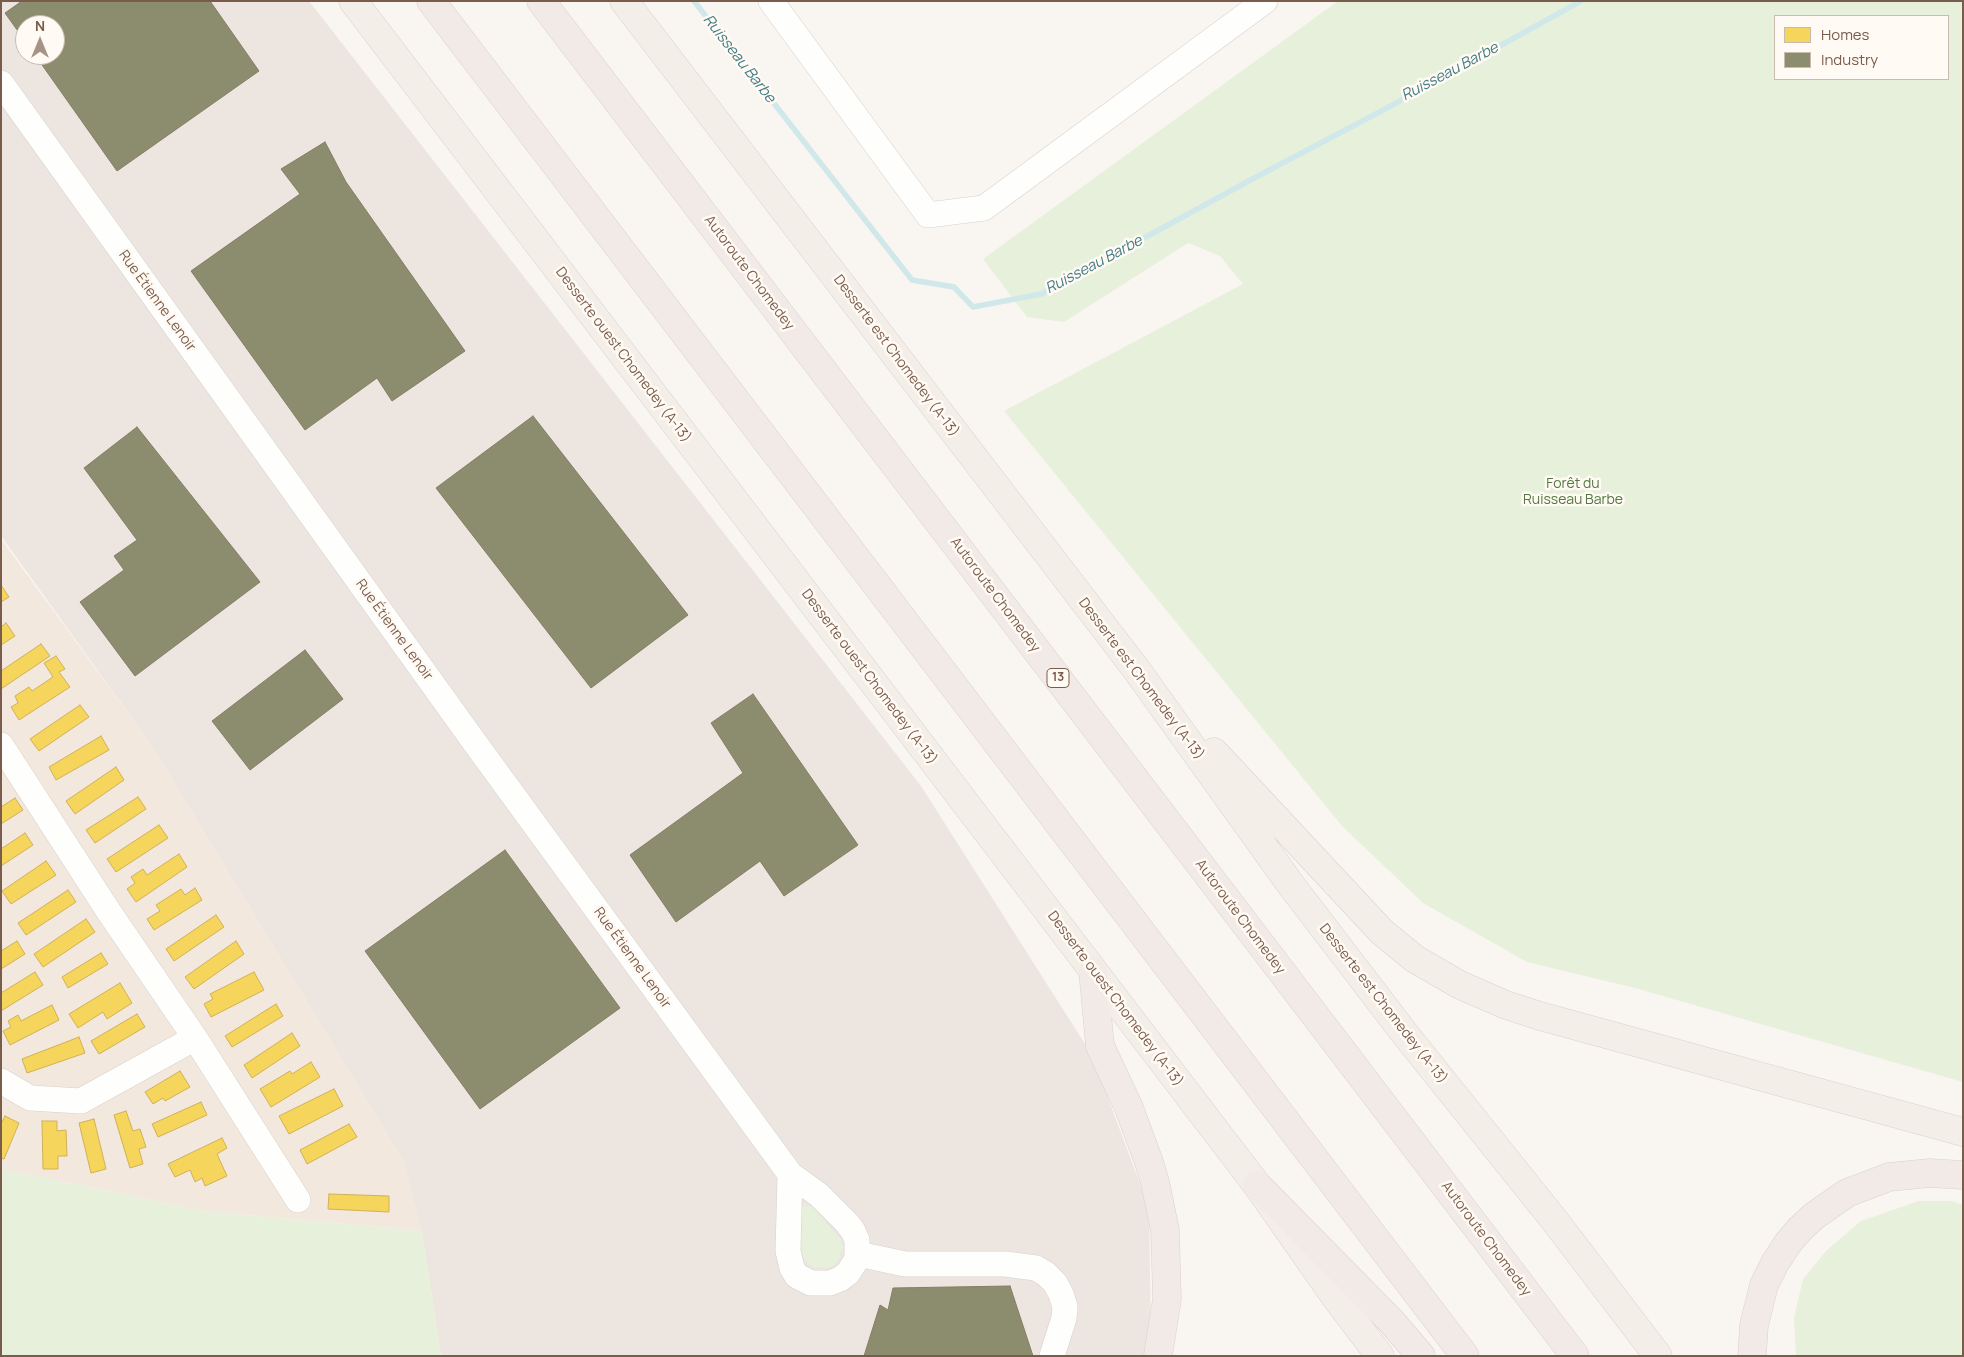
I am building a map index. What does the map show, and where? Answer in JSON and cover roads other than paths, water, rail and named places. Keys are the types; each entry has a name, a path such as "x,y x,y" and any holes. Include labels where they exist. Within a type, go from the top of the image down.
{"highway":[{"path":"431,1 1465,1356"},
{"name":"Autoroute Chomedey","path":"541,1 1575,1356"},
{"path":"1093,971 1100,1046 1121,1090 1149,1162 1165,1230 1168,1276 1167,1299 1158,1356"},
{"path":"1752,1356 1754,1325 1764,1285 1788,1243 1814,1216 1847,1193 1889,1177 1930,1172 1963,1176"},
{"path":"1257,1185 1392,1322 1421,1356"}],"main road":[{"name":"Desserte ouest Chomedey (A-13)","path":"353,1 1257,1185 1336,1298 1380,1356"},
{"name":"Desserte est Chomedey (A-13)","path":"624,1 1136,669 1291,885 1405,1034 1555,1222 1658,1356"},
{"path":"1136,669 1362,912 1399,946 1437,973 1484,997 1540,1016 1963,1132"}],"street":[{"path":"771,1 928,215 984,208 1265,1"},
{"name":"Rue Étienne Lenoir","path":"1,83 475,743 790,1174 818,1195 847,1223 857,1240 858,1254"},
{"path":"1,745 109,912 195,1038 298,1200"},
{"path":"1,1081 30,1098 81,1101 195,1038"},
{"path":"790,1174 788,1251 792,1268 797,1276 811,1283 830,1283 848,1273 858,1254 905,1264 1005,1264 1036,1268 1055,1283 1065,1307 1064,1318 1052,1356"}],"waterway":[{"name":"Ruisseau Barbe","path":"694,1 912,280 954,287 973,307 1041,294 1387,108 1581,1"}],"park label":[{"name":"Forêt du Ruisseau Barbe","path":"1573,492"}]}
